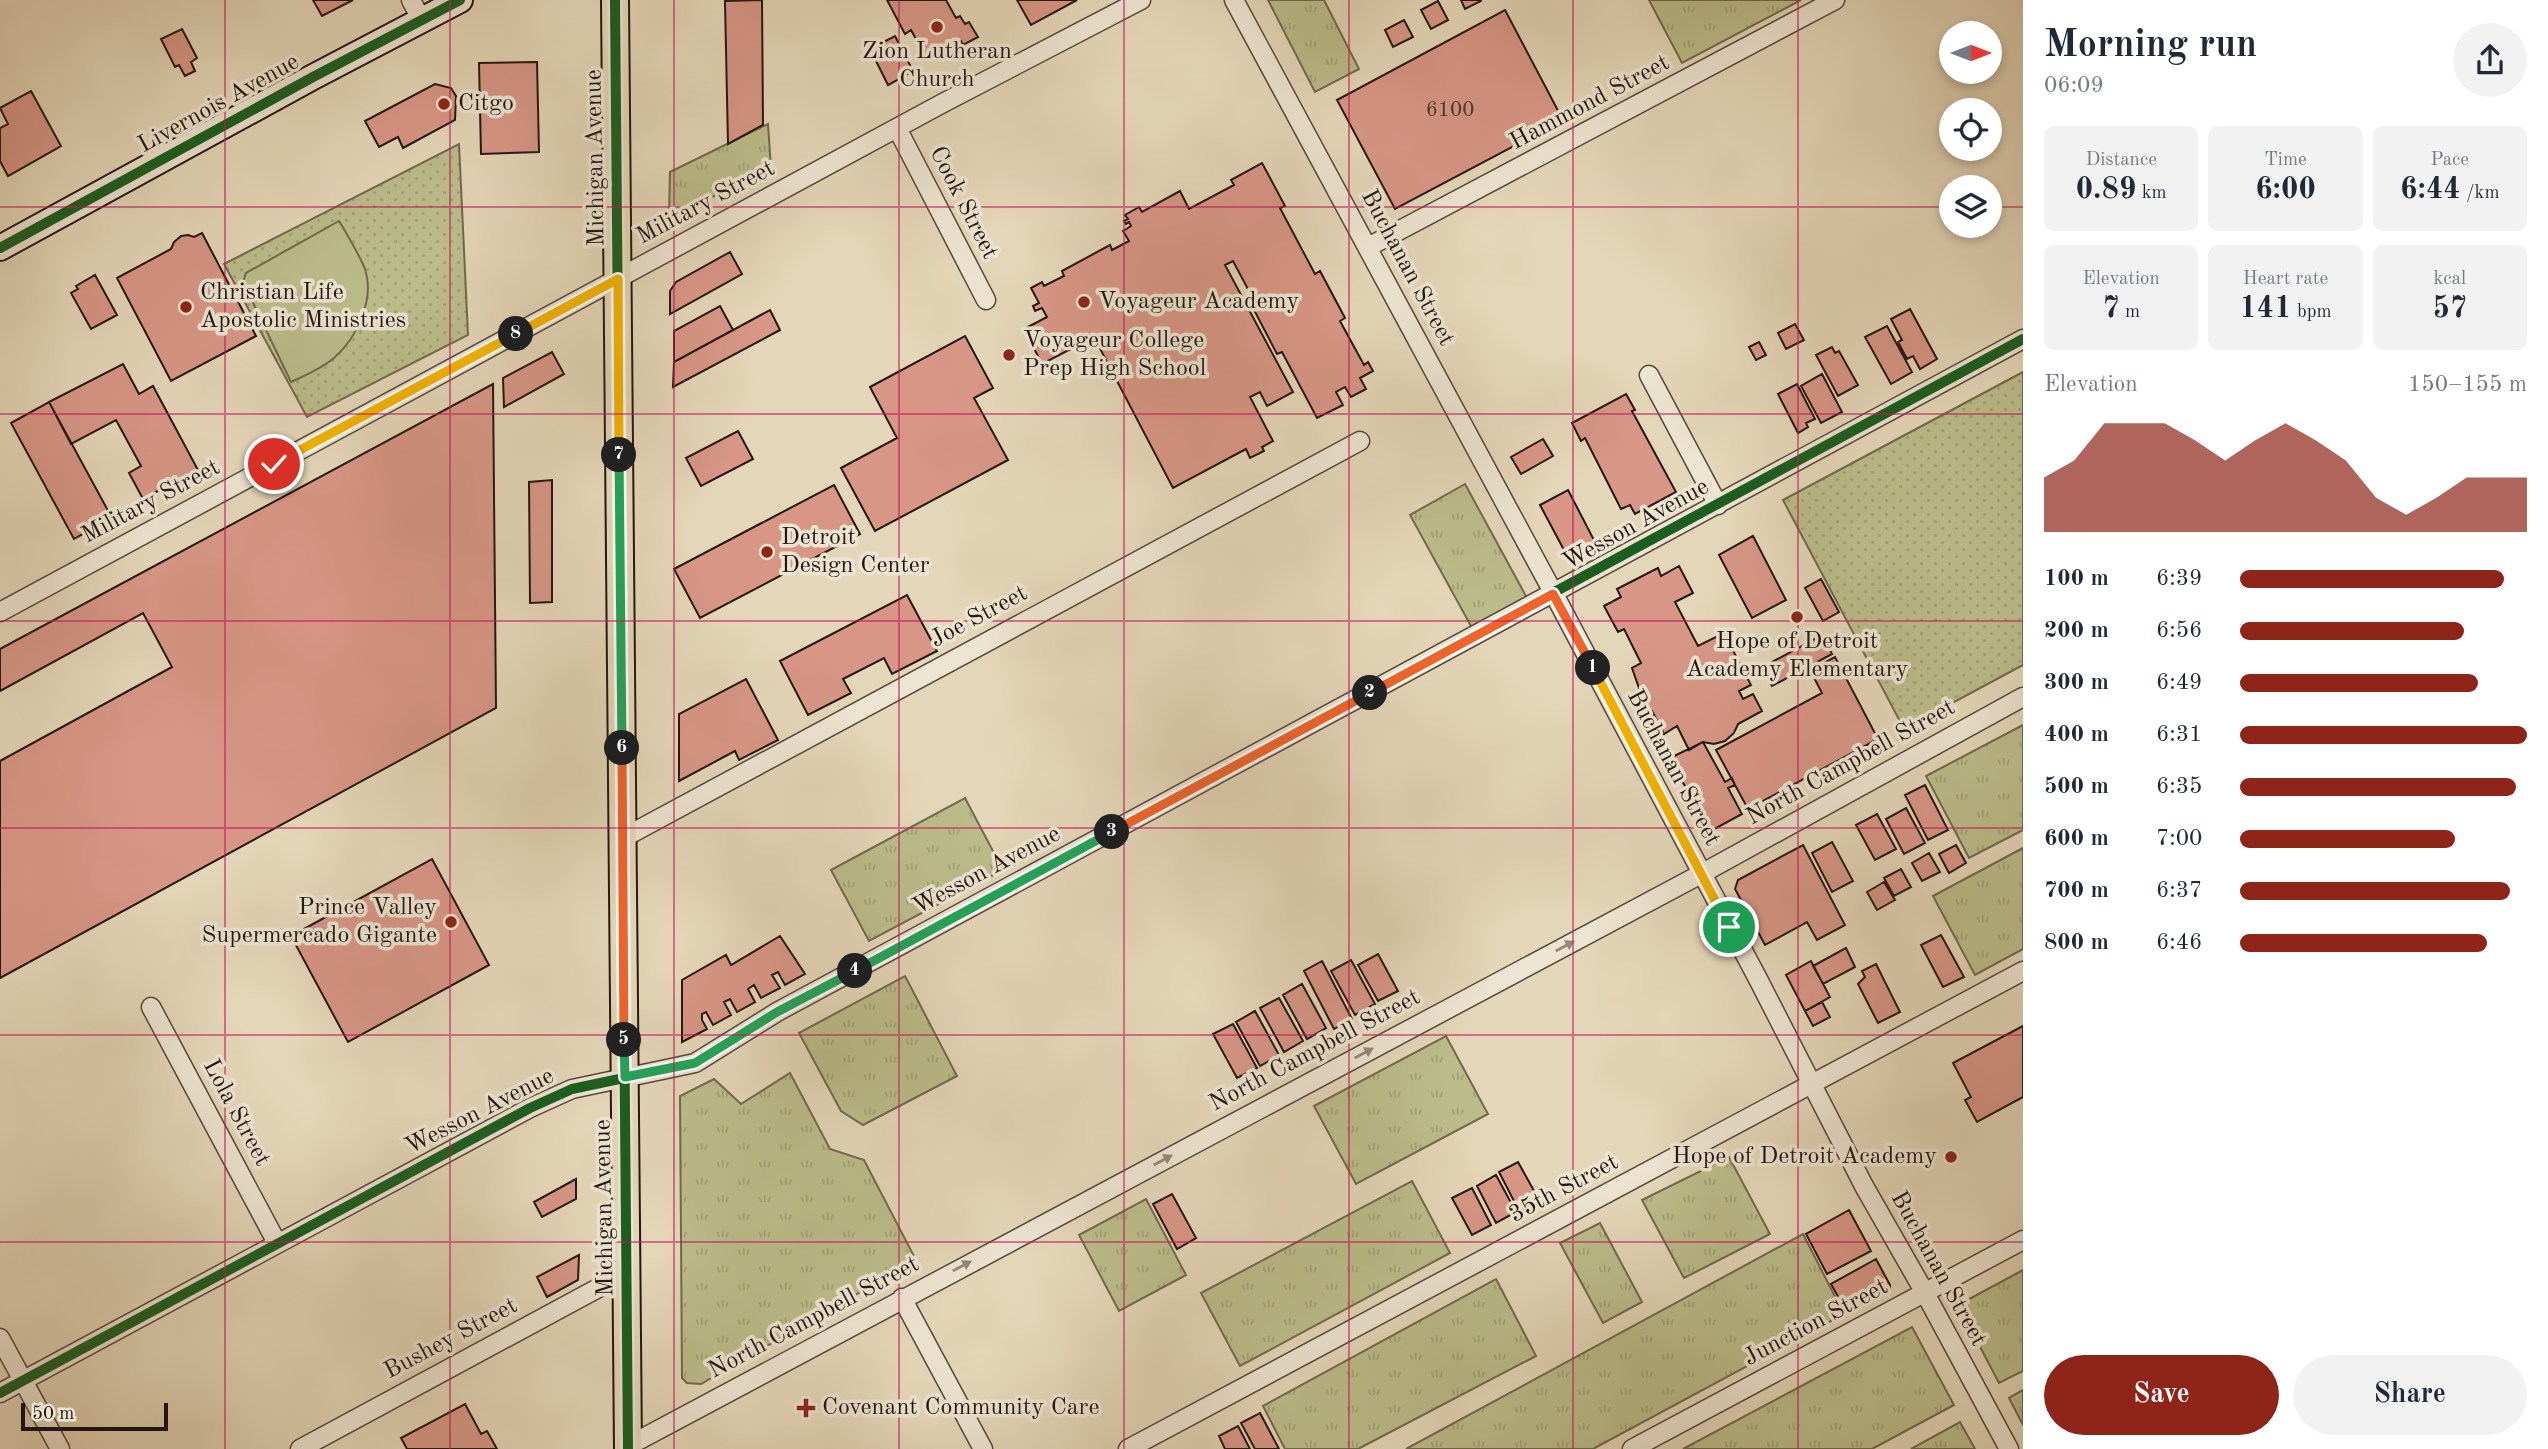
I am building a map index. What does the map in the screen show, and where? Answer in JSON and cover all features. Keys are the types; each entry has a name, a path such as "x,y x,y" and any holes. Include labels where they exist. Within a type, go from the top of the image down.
{"main road":[{"name":"Livernois Avenue","path":"0,248 313,77 416,10 460,0"},
{"name":"Michigan Avenue","path":"615,0 628,1447"}],"street":[{"name":"Military Street","path":"0,612 897,128 1141,0"},
{"name":"Buchanan Street","path":"1234,0 1553,594 1864,1186 1925,1293 2008,1449"},
{"name":"Hammond Street","path":"1368,247 1835,0"},
{"name":"Cook Street","path":"897,128 986,300"},
{"name":"Wesson Avenue","path":"0,1393 530,1108 572,1089 695,1063 789,1006 2023,339"},
{"path":"1649,375 1718,505"},
{"name":"Joe Street","path":"623,838 1360,441"},
{"name":"North Campbell Street","path":"628,1447 902,1298 1701,874 2023,696"},
{"name":"35th Street","path":"1128,1449 2023,971"},
{"name":"Lola Street","path":"151,1007 277,1242"},
{"name":"Junction Street","path":"1632,1449 2023,1240"},
{"name":"Bushey Street","path":"300,1449 626,1273"},
{"path":"902,1298 983,1449"},
{"path":"0,1338 60,1449"}],"green space":[{"path":"1268,0 1324,0 1359,69 1315,92"},
{"path":"1649,0 1801,0 1682,63"},
{"path":"768,124 771,168 674,216 669,214 670,172"},
{"path":"459,144 468,335 307,417 224,264"},
{"path":"339,221 365,269 368,293 366,305 357,329 342,350 313,372 291,382 243,282 246,273"},
{"path":"2023,372 2023,665 1904,729 1783,500"},
{"path":"1465,484 1527,598 1472,628 1410,515"},
{"path":"2023,725 2023,830 1969,858 1926,776"},
{"path":"965,798 1003,870 869,941 831,870"},
{"path":"2023,848 2023,949 1975,975 1933,896"},
{"path":"905,976 957,1076 863,1125 841,1111 799,1033"},
{"path":"1446,1036 1488,1114 1356,1184 1314,1106"},
{"path":"790,1073 830,1149 864,1160 916,1260 701,1384 687,1383 682,1378 680,1096 714,1079 741,1104"},
{"path":"1729,1157 1770,1234 1684,1278 1642,1200"},
{"path":"1412,1181 1450,1253 1240,1366 1201,1293"},
{"path":"1146,1199 1186,1275 1119,1311 1079,1235"},
{"path":"1600,1223 1642,1302 1603,1323 1560,1243"},
{"path":"1803,1234 1844,1314 1593,1449 1406,1449"},
{"path":"2023,1270 2023,1371 1999,1383 1958,1305"},
{"path":"1496,1279 1536,1356 1358,1449 1285,1449 1263,1406"},
{"path":"1912,1327 1954,1405 1872,1449 1683,1449"},
{"path":"2023,1390 2023,1425 2009,1398"},
{"path":"1960,1422 1975,1449 1911,1449"}],"building":[{"path":"313,0 353,0 322,16"},
{"path":"762,0 763,125 728,144 725,1"},
{"name":"Zion Lutheran Church","path":"887,0 946,0 956,18 960,16 965,24 969,22 978,37 963,45 961,41 927,59 911,30 905,34"},
{"path":"1017,0 1077,0 1031,25"},
{"path":"1461,0 1481,0 1481,1 1465,9"},
{"path":"1438,1 1448,20 1431,29 1421,10"},
{"path":"1505,10 1563,120 1395,209 1337,100"},
{"path":"1404,20 1413,37 1393,47 1385,30"},
{"path":"182,29 197,58 191,62 195,71 185,76 179,65 175,67 161,39"},
{"path":"895,36 913,71 888,85 870,49"},
{"path":"537,62 539,152 481,154 479,63"},
{"path":"435,84 451,88 456,96 455,120 403,148 398,137 379,147 365,121"},
{"path":"31,91 61,146 8,176 0,161 0,128 8,124 0,108"},
{"path":"1262,163 1285,206 1280,208 1315,274 1320,271 1345,318 1340,321 1364,365 1368,362 1373,371 1360,378 1366,389 1351,397 1345,387 1336,392 1343,405 1317,418 1282,352 1277,354 1253,308 1257,306 1233,261 1225,265 1293,392 1267,406 1260,392 1250,397 1273,441 1262,447 1264,451 1250,458 1246,449 1173,488 1094,337 1042,364 1024,329 1047,317 1042,308 1035,311 1033,306 1039,303 1031,288 1042,282 1044,286 1064,276 1062,271 1110,245 1112,250 1129,241 1123,231 1131,226 1124,221 1128,219 1125,215 1139,207 1142,212 1180,191 1189,209 1234,185 1231,180"},
{"name":"Christian Life Apostolic Ministries","path":"202,233 256,336 171,381 117,278 171,249 181,236 194,237"},
{"path":"730,252 742,274 670,314 670,291 676,282"},
{"path":"95,275 117,315 91,329 71,293 78,289 76,286"},
{"path":"720,306 733,330 674,362 674,331"},
{"path":"1910,309 1937,359 1920,369 1913,356 1907,359 1898,342 1902,340 1891,319"},
{"path":"770,310 780,330 673,387 674,362"},
{"path":"1795,324 1804,340 1786,349 1778,333"},
{"path":"1887,326 1912,372 1891,384 1865,337"},
{"path":"965,336 993,388 974,398 1008,460 875,531 841,468 897,438 870,387"},
{"path":"1759,342 1766,355 1756,360 1749,347"},
{"path":"1832,347 1835,353 1839,351 1858,385 1838,396 1816,355"},
{"path":"552,352 564,374 504,407 503,378"},
{"path":"123,364 139,394 153,386 198,470 143,499 129,473 141,466 116,420 71,444 49,402"},
{"path":"1822,374 1842,412 1821,423 1801,386"},
{"path":"493,384 496,708 0,978 0,761 172,667 143,613 0,691 0,649"},
{"path":"1797,384 1815,419 1806,423 1808,427 1798,433 1778,394"},
{"path":"1626,394 1635,410 1632,411 1676,492 1635,514 1630,505 1621,509 1585,438 1581,441 1572,423"},
{"path":"49,402 112,518 74,539 11,423"},
{"path":"738,431 753,459 701,486 686,458"},
{"path":"1543,439 1553,456 1521,474 1511,457"},
{"path":"552,480 552,602 530,603 529,482"},
{"name":"Detroit Design Center","path":"834,485 860,534 700,618 674,569"},
{"path":"1568,490 1595,542 1570,558 1564,557 1564,550 1540,505"},
{"path":"1753,536 1786,600 1752,618 1719,555"},
{"path":"1679,566 1693,593 1675,602 1698,646 1724,633 1751,685 1739,691 1743,699 1753,694 1762,711 1738,724 1734,733 1725,741 1714,744 1703,742 1689,750 1677,726 1664,734 1652,711 1645,710 1638,698 1640,691 1632,668 1641,663 1624,629 1618,632 1604,606 1621,597 1617,589 1658,568 1661,576"},
{"path":"1821,579 1839,612 1823,621 1805,588"},
{"path":"907,595 937,651 892,674 884,658 843,679 851,693 808,715 780,661"},
{"path":"1822,635 1832,654 1772,686 1761,668"},
{"path":"1835,657 1878,739 1748,809 1716,750 1822,693 1810,670"},
{"path":"746,679 778,740 739,760 735,751 679,781 679,714"},
{"path":"1703,742 1725,782 1732,778 1735,785 1728,788 1742,814 1709,832 1670,758"},
{"path":"1925,785 1948,830 1928,840 1905,795"},
{"path":"1906,808 1925,843 1904,854 1886,819"},
{"path":"1877,814 1896,849 1875,860 1856,825"},
{"path":"1832,842 1853,881 1832,892 1812,853"},
{"path":"1803,845 1845,925 1817,940 1807,922 1765,945 1735,889 1738,880"},
{"path":"1956,845 1966,863 1949,873 1939,854"},
{"path":"1929,853 1940,872 1922,881 1912,863"},
{"path":"432,859 489,965 348,1042 291,936"},
{"path":"1901,869 1911,887 1894,896 1884,878"},
{"path":"1884,882 1895,900 1877,910 1867,892"},
{"path":"1941,935 1964,977 1943,987 1921,945"},
{"path":"780,936 805,974 785,985 778,972 772,975 780,988 761,998 754,985 748,989 755,1002 737,1012 730,999 724,1002 731,1015 713,1025 706,1012 702,1014 707,1029 682,1042 682,980 726,955 731,965"},
{"path":"1846,948 1855,967 1823,984 1813,966"},
{"path":"1378,954 1398,991 1378,1001 1358,965"},
{"path":"1351,960 1375,1004 1355,1015 1331,971"},
{"path":"1322,961 1352,1019 1334,1029 1304,971"},
{"path":"1811,961 1830,997 1805,1011 1786,975"},
{"path":"1876,964 1900,1012 1878,1023 1858,984 1865,977 1862,971"},
{"path":"1302,984 1326,1028 1307,1039 1283,995"},
{"path":"1279,998 1303,1041 1284,1052 1260,1008"},
{"path":"1822,1002 1830,1017 1813,1026 1805,1011"},
{"path":"1255,1011 1279,1055 1260,1066 1236,1022"},
{"path":"1233,1024 1257,1068 1237,1078 1213,1034"},
{"path":"2023,1026 2023,1097 1977,1122 1965,1100 1971,1097 1953,1063"},
{"path":"1518,1162 1538,1198 1518,1209 1499,1172"},
{"path":"1496,1175 1516,1212 1496,1223 1477,1186"},
{"path":"576,1179 576,1199 542,1217 534,1202"},
{"path":"1472,1188 1491,1225 1472,1235 1452,1198"},
{"path":"1172,1194 1196,1238 1177,1249 1153,1204"},
{"path":"1849,1210 1871,1251 1827,1274 1806,1234"},
{"path":"579,1255 578,1280 547,1297 537,1277"},
{"path":"1876,1259 1890,1289 1847,1313 1831,1284"},
{"path":"465,1404 481,1434 487,1431 497,1449 407,1449 401,1438"},
{"path":"1260,1413 1279,1449 1255,1449 1241,1423"},
{"path":"1238,1426 1250,1449 1225,1449 1219,1436"}],"cycle path":[{"path":"0,248 460,0"},
{"path":"615,0 628,1449"},
{"path":"0,1393 530,1108 572,1089 695,1063 777,1012 2023,339"}],"place":[{"name":"Zion Lutheran Church","path":"937,27"},
{"name":"Citgo","path":"444,104"},
{"name":"Voyageur Academy","path":"1084,302"},
{"name":"Christian Life Apostolic Ministries","path":"186,307"},
{"name":"Voyageur College Prep High School","path":"1009,355"},
{"name":"Detroit Design Center","path":"767,552"},
{"name":"Hope of Detroit Academy Elementary","path":"1797,617"},
{"name":"Prince Valley Supermercado Gigante","path":"451,922"},
{"name":"Hope of Detroit Academy","path":"1951,1157"},
{"name":"Covenant Community Care","path":"806,1408"}],"route":[{"path":"274,464 618,279 625,1077 695,1063 777,1012 1553,594 1729,927"}]}
